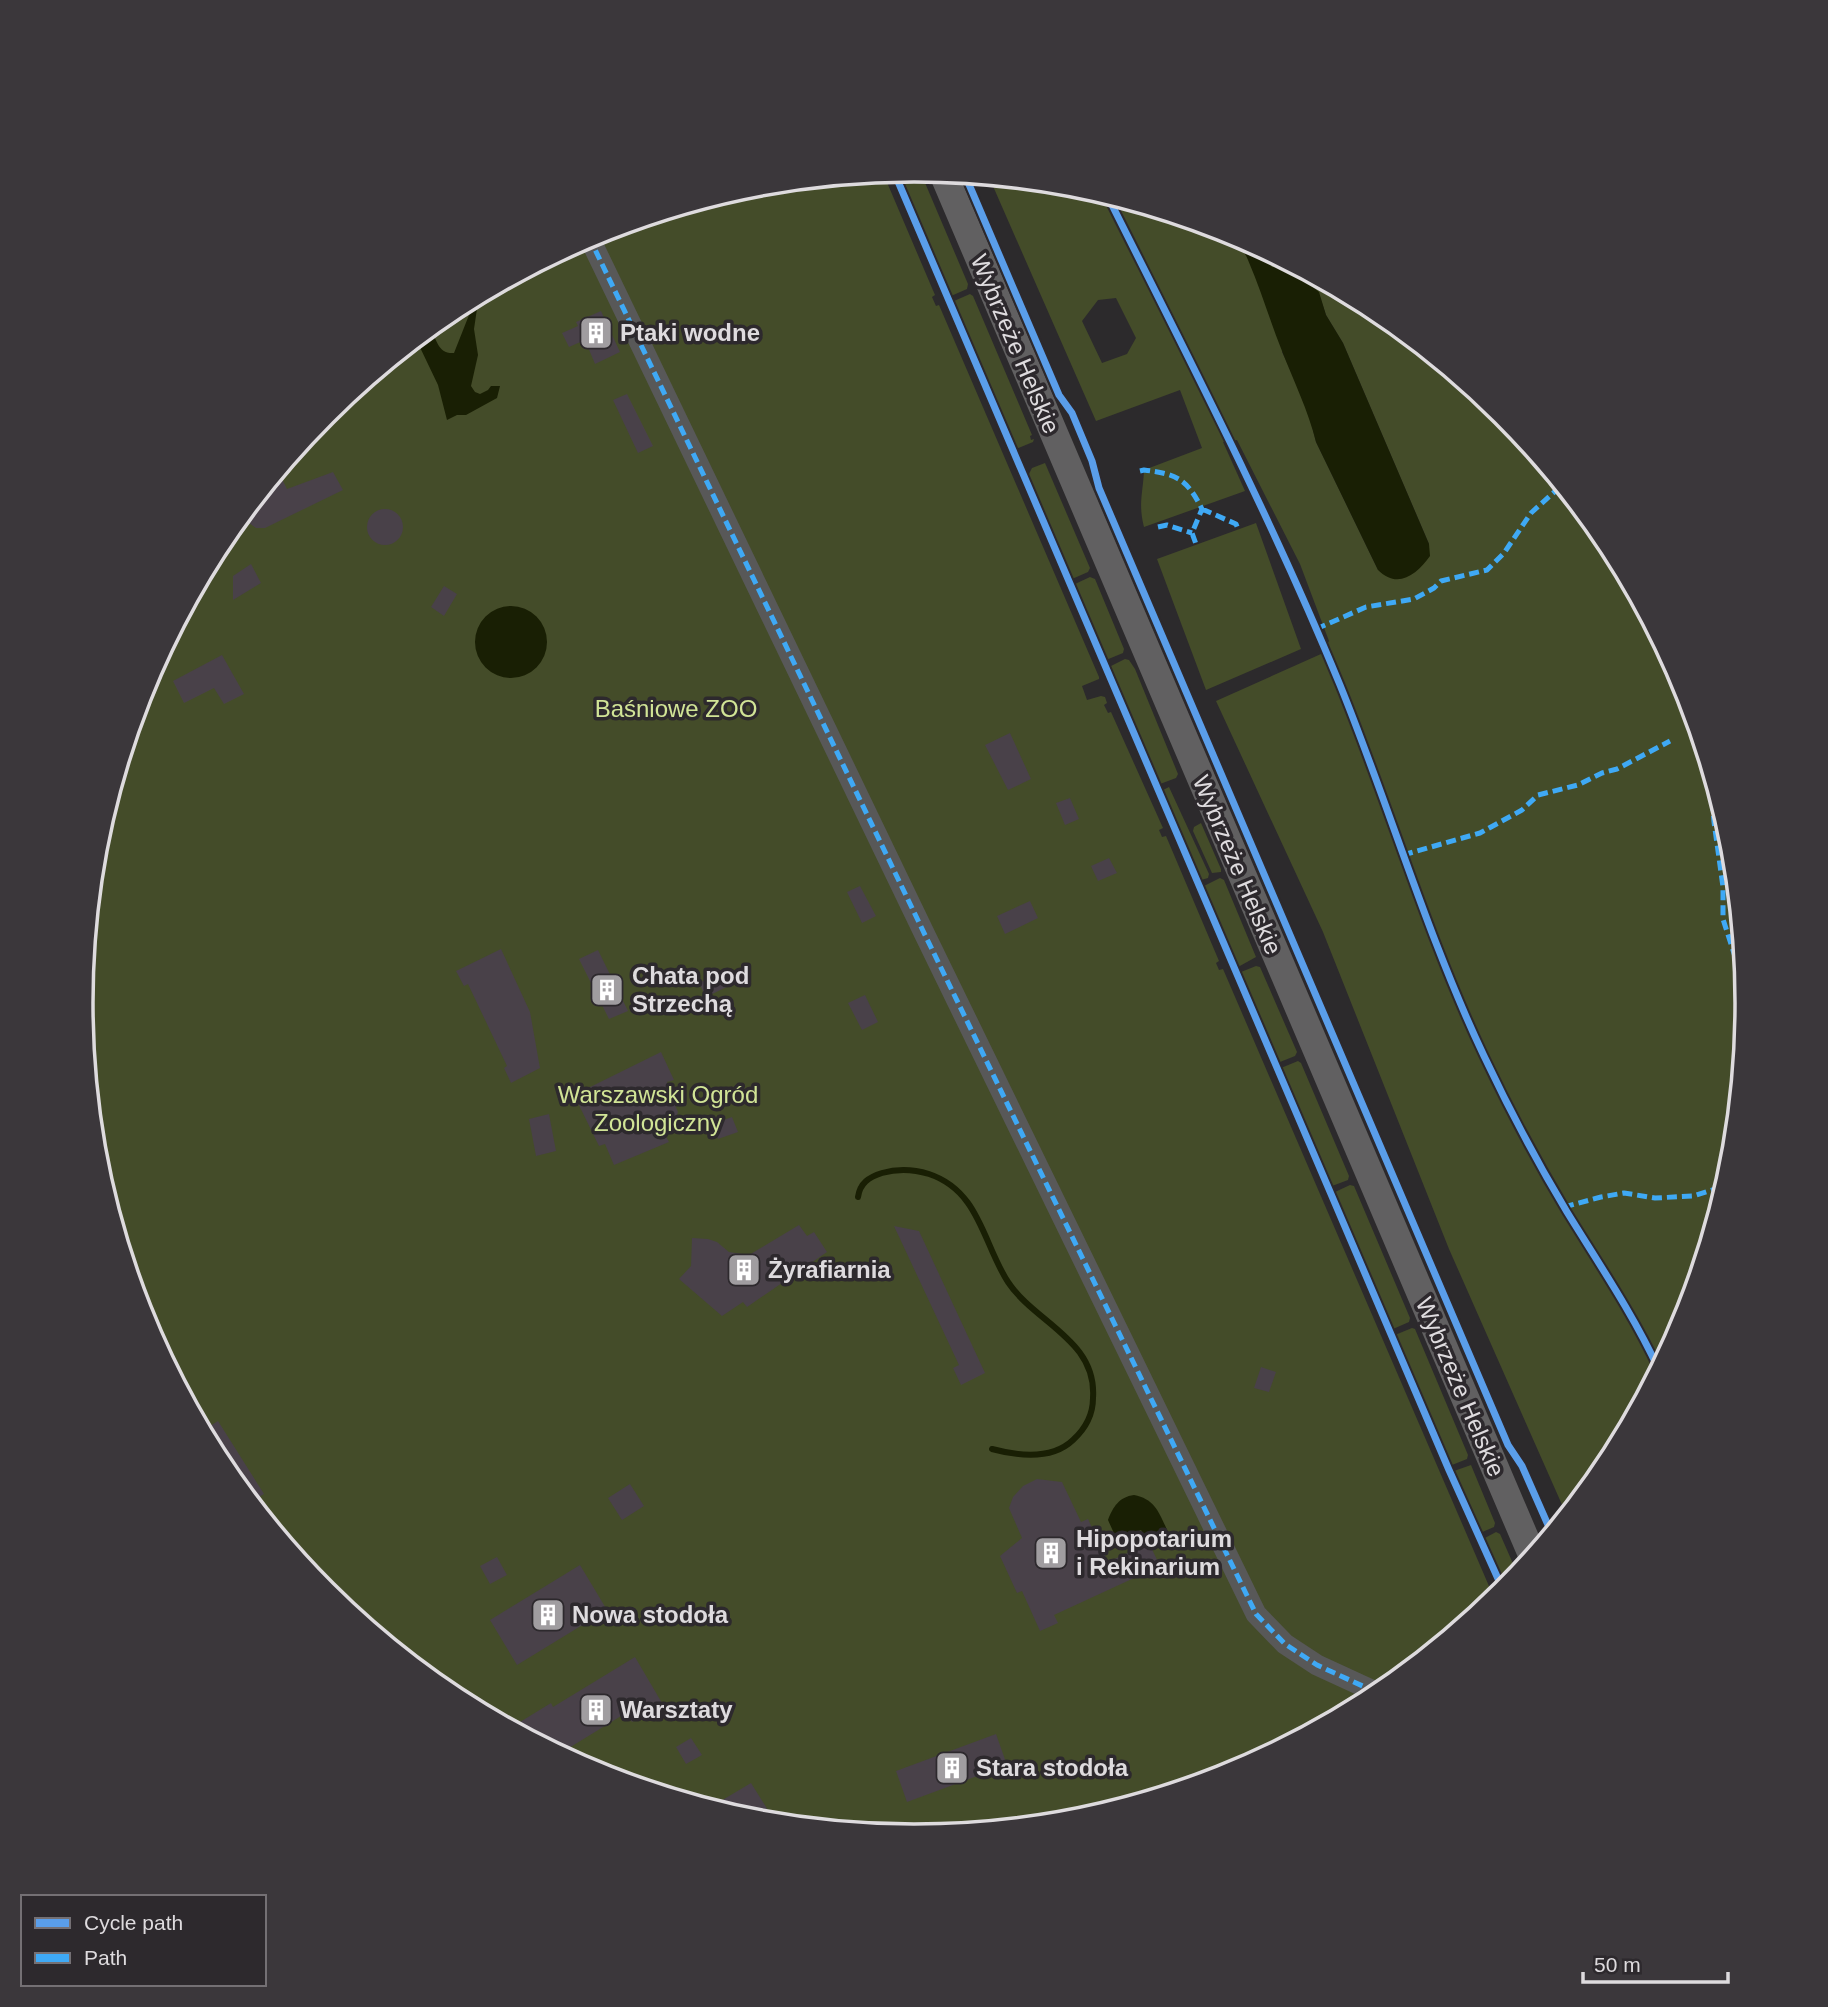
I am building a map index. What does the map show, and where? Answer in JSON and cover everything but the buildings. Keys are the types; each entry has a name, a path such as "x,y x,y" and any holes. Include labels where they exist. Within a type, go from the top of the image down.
{"main road":[{"name":"Wybrzeże Helskie","path":"947,183 1529,1547"}],"street":[{"path":"594,248 1256,1614 1285,1644 1317,1665 1367,1688"}],"green space":[{"path":"903,182 925,182 968,284 967,289 951,296"},
{"name":"Warszawski Ogród Zoologiczny","path":"887,183 935,295 932,297 936,306 939,305 1099,677 1082,686 1087,700 1105,697 1107,703 1104,705 1108,713 1111,712 1163,828 1159,830 1162,837 1166,836 1219,961 1216,963 1219,970 1223,969 1490,1589 1414,1655 1325,1715 1277,1740 1178,1781 1127,1797 1021,1818 914,1825 860,1823 807,1818 701,1797 600,1762 551,1740 503,1715 414,1655 333,1584 297,1545 231,1460 203,1414 177,1367 136,1267 109,1164 100,1111 93,1004 95,950 100,896 121,791 136,740 177,640 231,547 262,504 333,423 373,386 414,352 503,292 600,245 650,226 701,210 807,189"},
{"path":"993,186 1074,198 1127,210 1228,245 1325,292 1414,352 1495,423 1566,504 1597,547 1651,640 1692,740 1719,843 1728,896 1735,1004 1728,1111 1707,1216 1673,1318 1651,1367 1625,1414 1597,1460 1563,1507 1449,1249 1323,932 1216,701 1321,654 1329,641 1300,564 1237,440 1223,442 1245,491 1144,527 1141,505 1144,470 1202,448 1180,390 1096,421","holes":["1116,298 1136,338 1127,354 1102,363 1082,321 1098,300","1321,300 1326,315 1343,343 1429,544 1378,570 1316,442 1302,396 1282,352"]},
{"path":"970,294 1032,435 1031,440 1034,439 1033,442 1016,449 954,301"},
{"path":"1045,463 1090,568 1088,572 1072,579 1028,476 1032,468"},
{"path":"1256,523 1301,649 1206,690 1157,559"},
{"path":"1090,577 1095,579 1124,649 1123,653 1106,660 1075,584"},
{"path":"1125,659 1129,660 1135,669 1178,774 1176,778 1160,784 1109,667"},
{"path":"1169,787 1209,874 1208,878 1201,880 1163,790"},
{"path":"1201,823 1221,872 1212,873 1193,831 1194,827"},
{"path":"1220,878 1224,880 1256,957 1238,967 1204,886"},
{"path":"1260,967 1297,1052 1295,1056 1280,1062 1241,972"},
{"path":"1298,1061 1349,1176 1348,1180 1332,1186 1281,1068"},
{"path":"1350,1185 1354,1186 1410,1318 1409,1322 1393,1329 1335,1192"},
{"path":"1415,1329 1468,1455 1467,1459 1452,1465 1395,1335"},
{"path":"1471,1465 1495,1523 1494,1527 1480,1533 1454,1471"},
{"path":"1496,1532 1500,1534 1513,1564 1501,1578 1483,1539"}],"shaded area":[{"path":"1243,252 1308,283 1319,292 1326,315 1343,343 1429,544 1430,556 1413,574 1393,579 1378,570 1316,442"},
{"path":"477,309 474,329 478,355 471,386 480,394 491,386 500,386 497,398 466,415 457,415 447,420 438,385 420,348 434,338 444,351 454,353 470,314"},
{"path":"511,606 531,612 541,622 547,642 541,662 531,672 511,678 491,672 481,662 475,642 481,622 491,612"},
{"path":"1134,1495 1152,1504 1169,1534 1149,1543 1141,1530 1117,1540 1108,1520 1117,1503"}],"waterway":[{"path":"858,1197 863,1184 869,1179 894,1170 923,1172 946,1182 970,1206 1008,1282 1075,1347 1085,1361 1092,1378 1093,1404 1087,1421 1073,1440 1055,1451 1034,1455 992,1449"}],"marked path":[{"path":"594,248 1256,1614 1285,1644 1317,1665 1367,1688"},
{"path":"1140,471 1173,476 1191,491 1202,509 1192,533 1196,544"},
{"path":"1316,629 1366,607 1414,599 1441,581 1487,570 1504,553 1531,513 1555,491"},
{"path":"1202,509 1236,524 1238,529"},
{"path":"1158,527 1167,525 1192,533"},
{"path":"1403,855 1480,833 1522,810 1538,795 1578,785 1617,769 1670,741"},
{"path":"1714,821 1723,887 1723,919 1733,950"},
{"path":"1564,1207 1624,1193 1655,1198 1693,1196 1713,1190"}],"cycle path":[{"path":"899,183 1449,1470 1499,1580"},
{"path":"969,184 1059,395 1072,413 1092,461 1099,488 1508,1445 1522,1466 1548,1525"},
{"path":"1113,207 1228,438 1314,622 1358,731 1444,965 1484,1056 1545,1174 1627,1309 1654,1360"}],"place":[{"name":"Ptaki wodne","path":"596,333"},
{"name":"Chata pod Strzechą","path":"607,990"},
{"name":"Żyrafiarnia","path":"744,1270"},
{"name":"Hipopotarium i Rekinarium","path":"1051,1553"},
{"name":"Nowa stodoła","path":"548,1615"},
{"name":"Warsztaty","path":"596,1710"},
{"name":"Stara stodoła","path":"952,1768"}],"park label":[{"name":"Baśniowe ZOO","path":"676,709"}]}
